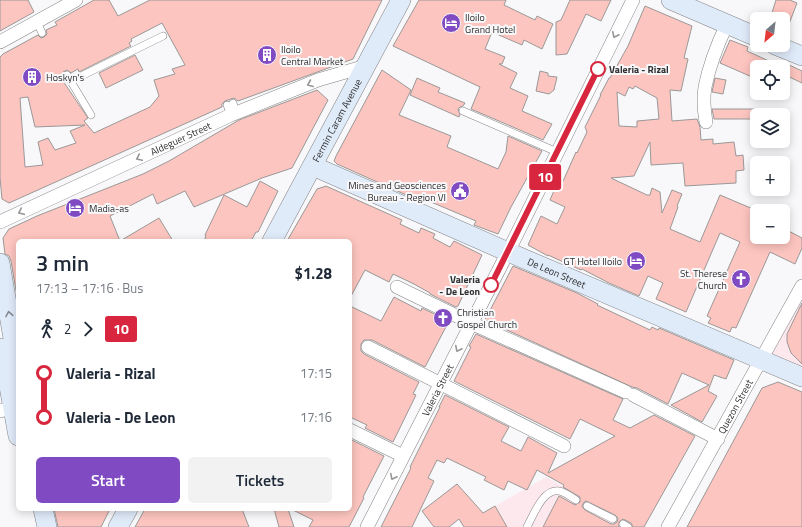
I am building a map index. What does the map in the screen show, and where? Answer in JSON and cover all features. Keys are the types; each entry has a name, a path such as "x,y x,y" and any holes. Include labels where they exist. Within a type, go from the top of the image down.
{"street":[{"path":"0,42 40,27 76,0"},
{"name":"Fermin Caram Avenue","path":"273,239 401,0"},
{"name":"Valeria Street","path":"367,527 508,252 633,0"},
{"path":"671,0 750,34"},
{"path":"706,122 704,105 705,88 727,24"},
{"path":"790,51 802,56"},
{"name":"Aldeguer Street","path":"0,222 232,109 318,80 366,66"},
{"name":"De Leon Street","path":"313,166 508,252 802,377"},
{"path":"0,263 16,355"},
{"name":"Quezon Street","path":"668,527 762,359 791,315 802,286"},
{"path":"397,287 471,323 629,394 718,439"},
{"path":"0,338 6,409 16,432"},
{"path":"368,347 564,446"},
{"path":"352,431 403,456"},
{"path":"31,511 34,527"},
{"path":"43,511 47,527"},
{"path":"118,527 127,511"}],"lane":[{"path":"91,115 69,78 163,36"},
{"path":"464,111 558,152"},
{"path":"528,527 542,499 551,492 559,491 576,500"},
{"path":"587,506 613,519"}],"shaded area":[{"path":"802,304 802,367 772,354 797,305"},
{"path":"546,477 639,527 490,527 483,513"}],"building":[{"path":"0,0 28,0 34,12 0,31"},
{"path":"94,0 109,0 118,16 150,0 382,0 353,59 238,101 234,98 225,101 222,104 222,107 9,203 2,199 0,178 0,57 38,35 41,38 44,37 47,34 46,30 57,25 55,22","holes":["162,23 185,65 172,69 175,74 154,80 159,96 150,107 94,133 84,121 88,118 61,78 63,77 63,72 67,70 71,73 78,69 79,72 131,46 129,43 132,41 131,39","28,97 35,127 85,125 70,131 76,143 55,150 48,138 38,142 43,165 25,167 20,98"]},
{"path":"419,0 506,0 504,5 535,20 537,16 553,24 542,49 524,40 522,45 492,32 485,49 505,57 502,64 499,64 517,73 510,88 528,96 522,111 552,124 543,140 471,109 480,87 393,46"},
{"path":"570,0 611,0 601,21 586,14 567,54 556,55 556,22 561,20"},
{"path":"776,0 790,0 797,3 790,21 790,12 772,12"},
{"path":"645,6 692,26 684,58 688,59 681,91 670,90 672,121 697,119 700,127 701,140 713,139 713,144 734,142 736,156 743,155 744,170 736,171 736,183 685,186 683,163 651,165 650,142 634,176 611,178 647,195 650,195 652,188 660,192 662,213 672,190 682,194 670,229 700,242 720,195 750,208 750,244 790,244 790,232 802,238 802,248 795,264 770,252 736,328 732,327 730,332 708,323 711,318 707,316 740,242 720,233 686,312 656,299 663,283 648,276 639,296 582,269 581,270 548,256 528,245 541,216 557,224 565,207 550,200 556,186 560,188 576,152 577,153 587,132 585,127 628,46","holes":["635,86 657,98 659,119 637,121 637,127 619,126 617,92 625,96 629,87 633,89"]},
{"path":"730,40 748,47 747,51 767,60 750,60 750,76 720,63"},
{"path":"135,55 143,70 106,88 99,73"},
{"path":"790,65 802,71 802,83 790,77"},
{"path":"382,70 411,90 399,115 451,136 447,147 498,169 506,152 508,136 542,151 498,234 474,225 476,221 424,199 422,202 337,164 334,161"},
{"path":"540,71 548,73 548,76 557,77 554,90 549,94 536,91"},
{"path":"417,78 440,88 438,92 465,103 458,109 460,115 459,117 410,95"},
{"path":"715,78 726,80 723,94 712,92"},
{"path":"317,90 328,100 292,168 262,178 194,207 185,191 157,204 153,194 110,216 119,239 16,239 16,290 11,261 9,256 5,254 3,238 9,229 37,216 143,174 169,161 239,120"},
{"path":"712,109 750,109 750,119 714,119"},
{"path":"260,181 278,191 258,232 256,232 252,239 205,239 205,235 224,195 247,207"},
{"path":"326,186 402,220 400,224 419,233 421,228 435,234 433,238 450,247 454,241 482,255 458,306 456,307 393,274 389,282 365,270 352,294 352,239 288,239 317,189"},
{"path":"159,218 172,239 123,239"},
{"path":"513,266 577,293 598,304 597,305 650,330 652,327 658,330 659,328 734,360 726,379 714,375 708,391 717,396 702,422 671,405 709,385 682,373 668,404 637,388 485,320"},
{"path":"394,297 421,311 422,308 449,321 425,367 372,340 364,340 361,344 361,351 364,354 419,382 413,394 416,395 393,442 365,428 367,425 352,418 352,307 381,321"},
{"path":"802,303 802,364 791,353 787,342 787,334"},
{"path":"476,334 623,399 613,420 630,428 654,415 695,436 644,527 633,527 631,523 623,519 619,522 619,527 543,527 559,496 575,505 580,502 580,497 563,487 564,485 537,470 527,490 508,481 504,490 484,480 486,477 447,458 444,463 437,460 428,478 434,481 412,527 381,527 411,468 410,467 445,395 509,427 501,441 521,451 528,437 557,453 548,473 615,436 580,419 570,439 454,381 471,347 469,346","holes":["586,501 615,515 618,518 617,522 611,524 585,510 582,506"]},
{"path":"778,382 802,392 802,527 687,527 762,388"},
{"path":"352,440 384,456 349,527 309,527 313,520 295,511 352,511"},
{"path":"457,484 483,513 495,506 507,527 464,527 459,519 449,527 434,527 422,511"},
{"path":"54,511 109,511 101,527 58,527"},
{"path":"144,511 243,511 249,527 135,527"},
{"path":"275,511 289,511 294,527 279,527"}],"bus line":[{"name":"10","path":"491,285 598,69"}],"place":[{"name":"Iloilo Grand Hotel","path":"451,23"},
{"name":"Iloilo Central Market","path":"267,55"},
{"name":"Valeria - Rizal","path":"598,69"},
{"name":"Hoskyn's","path":"32,77"},
{"name":"Mines and Geosciences Bureau - Region VI","path":"460,191"},
{"name":"Madia-as","path":"75,208"},
{"name":"GT Hotel Iloilo","path":"636,261"},
{"name":"St. Therese Church","path":"741,279"},
{"name":"Valeria - De Leon","path":"491,285"},
{"name":"Christian Gospel Church","path":"443,318"}]}
